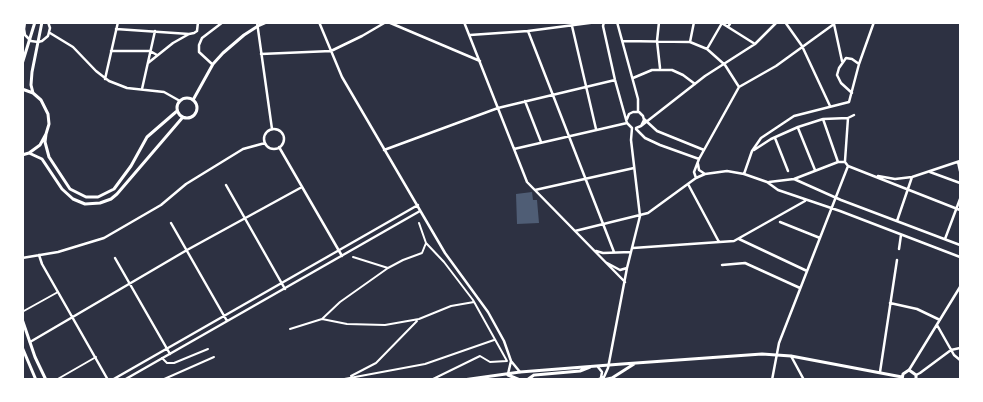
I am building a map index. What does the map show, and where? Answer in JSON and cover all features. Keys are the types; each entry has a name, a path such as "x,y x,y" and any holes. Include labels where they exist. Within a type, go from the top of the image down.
{"street":[{"path":"22,64 31,41 35,22"},
{"path":"33,93 31,85 32,72 42,22"},
{"path":"105,79 118,22"},
{"path":"148,63 189,34 194,33 197,30 198,22"},
{"path":"212,64 199,52 199,45 202,38 223,22"},
{"path":"193,100 212,64 258,24 267,22"},
{"path":"319,22 342,77 445,253 488,312 504,341 511,361 520,372"},
{"path":"261,54 331,51 387,22 480,61"},
{"path":"464,22 527,182 625,282"},
{"path":"470,35 597,22"},
{"path":"604,22 603,26 615,80 627,121 644,138 700,159"},
{"path":"617,22 638,99 638,112 657,131 704,150"},
{"path":"659,22 657,41 660,69"},
{"path":"690,42 694,22"},
{"path":"728,27 731,22"},
{"path":"634,128 648,122 695,84 755,44 777,22"},
{"path":"785,22 802,46 830,106"},
{"path":"24,25 25,35 31,41 38,42 46,39 50,33 49,23"},
{"path":"707,49 721,23 755,44"},
{"path":"696,178 694,172 704,150 739,87 776,66 834,23 842,62"},
{"path":"744,174 752,151 761,138 794,116 849,102 873,23"},
{"path":"258,24 272,129"},
{"path":"572,26 596,130"},
{"path":"116,29 189,34"},
{"path":"528,30 614,252"},
{"path":"142,89 155,31"},
{"path":"50,33 73,47 105,79 119,86 164,92 180,101"},
{"path":"623,41 690,42 707,49 725,65 739,87"},
{"path":"111,51 150,52 157,55"},
{"path":"852,93 841,83 837,75 842,62 846,58 852,59 859,64"},
{"path":"632,78 652,70 672,70 683,74 695,84"},
{"path":"384,150 498,108 615,80"},
{"path":"22,89 33,93 41,100 46,109 48,119 45,142 49,157 70,189 86,197 98,197 114,189 128,171 148,137 177,111 180,101 188,98 197,105 197,112 192,117 183,118 118,194 106,202 85,204 68,196 44,161 38,156 29,153"},
{"path":"525,101 541,142"},
{"path":"177,111 183,118"},
{"path":"627,121 629,114 638,112"},
{"path":"752,151 775,137 798,127 823,119 848,118 854,115"},
{"path":"848,118 845,162 848,166 959,209"},
{"path":"641,126 644,119"},
{"path":"823,119 838,162"},
{"path":"514,149 569,137 627,121"},
{"path":"798,127 815,170"},
{"path":"602,379 609,365 627,268 640,216 631,140 634,128"},
{"path":"272,129 278,130 283,135 283,142 279,147 272,148 265,143 265,134 272,129"},
{"path":"22,155 29,153 40,145 46,134"},
{"path":"775,137 788,171"},
{"path":"22,258 83,245 104,238 161,205 186,184 243,149 265,143"},
{"path":"279,147 342,256"},
{"path":"874,176 895,179 912,176 959,161 960,171"},
{"path":"768,182 794,179 838,162 845,162"},
{"path":"698,163 699,170 706,174"},
{"path":"772,380 776,354 848,166"},
{"path":"535,190 634,168"},
{"path":"575,230 648,213 696,178 706,174 727,171 744,174 768,182 778,190 960,257"},
{"path":"929,172 960,183"},
{"path":"897,221 912,176"},
{"path":"794,179 836,198 960,245"},
{"path":"688,184 718,242"},
{"path":"226,185 285,289"},
{"path":"30,342 187,250 302,187"},
{"path":"945,239 959,209 960,199"},
{"path":"595,250 614,252 738,239 806,200"},
{"path":"112,380 418,205"},
{"path":"124,380 421,211"},
{"path":"419,222 426,243 459,281 474,302 507,361 490,362 480,356 431,380"},
{"path":"780,222 820,238"},
{"path":"171,223 228,321"},
{"path":"899,249 901,235"},
{"path":"738,239 808,271"},
{"path":"290,329 322,319 340,302 388,268 422,253 426,243"},
{"path":"39,255 108,380"},
{"path":"353,257 388,268"},
{"path":"115,258 170,354"},
{"path":"880,372 897,260"},
{"path":"606,262 620,270 627,268"},
{"path":"722,264 745,263 800,288"},
{"path":"463,380 520,372 776,354 880,372 902,378 904,372 909,370 960,287"},
{"path":"22,312 58,292"},
{"path":"322,319 347,324 374,326 419,319 452,306 474,302"},
{"path":"890,303 917,308 940,320"},
{"path":"22,319 46,380"},
{"path":"339,380 376,364 419,319"},
{"path":"937,325 951,350 960,360"},
{"path":"348,377 425,364 494,340"},
{"path":"22,348 36,380"},
{"path":"916,374 951,350 960,348"},
{"path":"162,358 167,363 174,363 208,350"},
{"path":"791,356 804,380"},
{"path":"56,380 96,357"},
{"path":"162,380 214,357"},
{"path":"508,375 511,361"},
{"path":"597,380 616,378 635,364"},
{"path":"597,366 602,372 602,379"},
{"path":"535,375 580,371 590,367"},
{"path":"527,380 535,375 554,370"},
{"path":"909,370 916,374"},
{"path":"916,374 916,380"},
{"path":"508,375 520,380"}],"water":[{"path":"532,192 533,200 537,200 539,223 517,224 516,194"}]}
